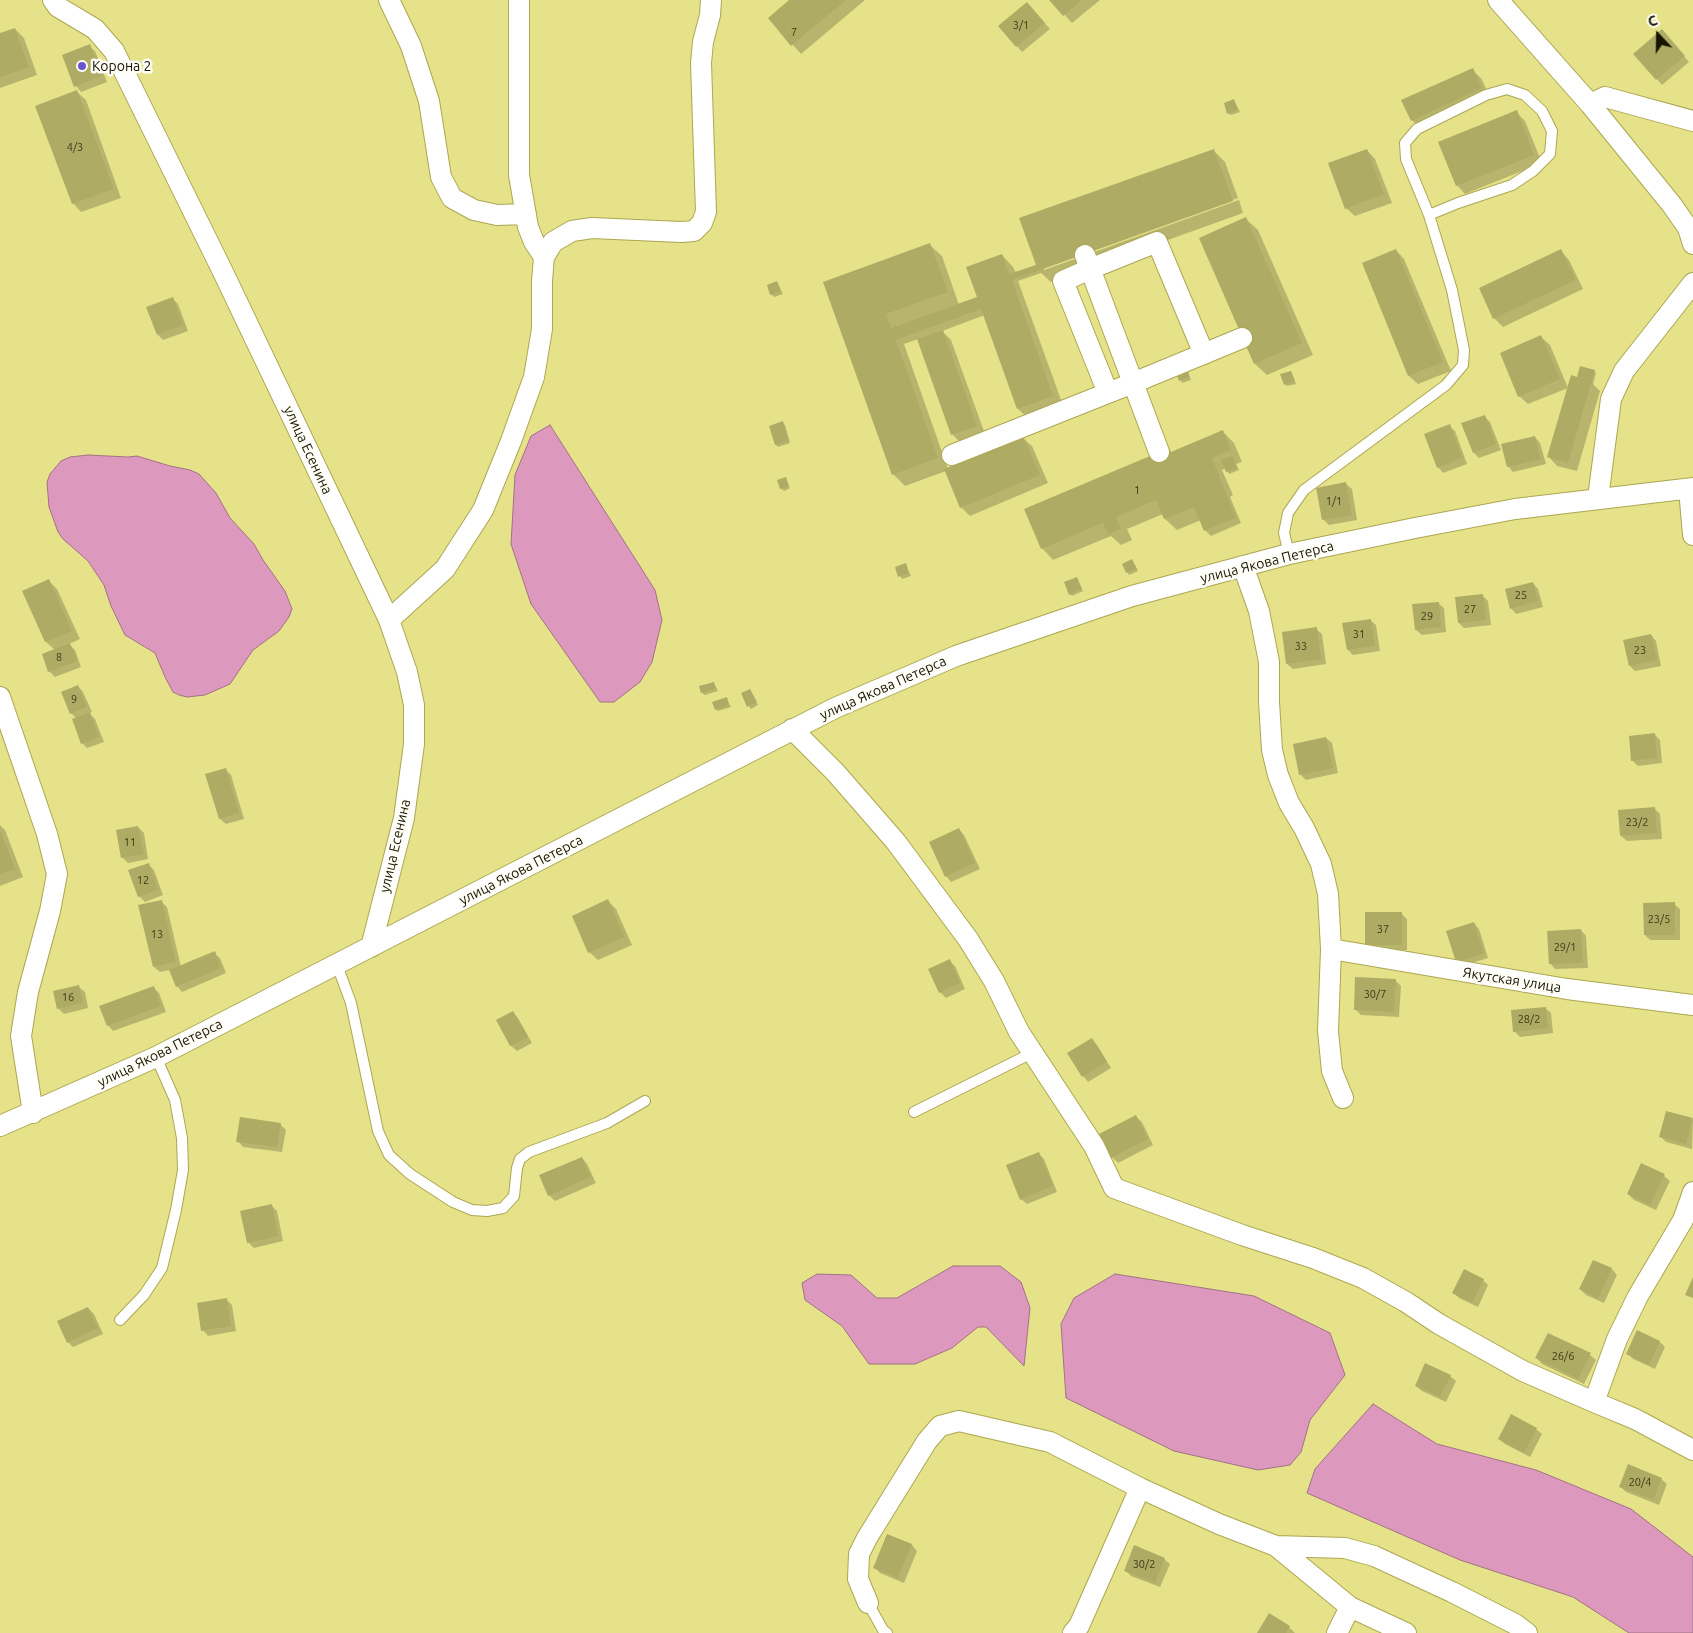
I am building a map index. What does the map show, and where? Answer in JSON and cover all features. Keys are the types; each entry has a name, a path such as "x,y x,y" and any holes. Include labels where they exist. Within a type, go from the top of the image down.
{"street":[{"name":"улица Есенина","path":"52,0 58,6 95,29 114,51 223,272 389,620 407,672 414,705 414,744 404,818 371,947"},
{"path":"389,0 411,46 429,101 441,177 452,198 474,210 497,215 526,214"},
{"path":"519,0 519,175 528,227 534,242 544,257"},
{"path":"389,620 445,569 483,510 534,377 542,330 544,257 553,242 572,231 592,228 681,232 694,231 702,223 706,212 701,62 711,0"},
{"path":"1498,0 1590,104 1672,205 1688,228 1693,244"},
{"path":"1590,104 1605,97 1693,121"},
{"path":"1108,394 1063,281 1087,262 1157,242 1204,354"},
{"path":"1087,262 1159,452"},
{"path":"1598,498 1610,399 1624,371 1693,283"},
{"path":"952,455 1108,394 1242,338"},
{"path":"1691,489 1693,535"},
{"name":"улица Якова Петерса","path":"0,1126 156,1057 792,729 835,708 956,656 1132,596 1289,554 1506,511 1598,498 1691,489"},
{"path":"1243,566 1259,611 1269,662 1272,750 1278,775 1289,803 1304,828 1320,864 1328,894 1332,949 1328,1031 1332,1071 1342,1098"},
{"path":"0,697 47,834 57,874 50,911 28,992 21,1036 33,1113"},
{"path":"792,729 836,773 896,842 968,939 994,981 1032,1053 1094,1146 1114,1188 1242,1235 1313,1258 1363,1278 1406,1302 1438,1324 1523,1370 1635,1419 1693,1450"},
{"name":"Якутская улица","path":"1332,949 1567,989 1693,1005"},
{"path":"1594,1402 1621,1331 1638,1296 1683,1220 1693,1192"},
{"path":"868,1603 858,1579 859,1554 866,1538 922,1449 940,1426 959,1422 1050,1442 1140,1488 1219,1524 1276,1546 1350,1607 1406,1633"},
{"path":"1073,1633 1079,1626 1140,1488"},
{"path":"1276,1546 1345,1548 1374,1556 1452,1592 1515,1624 1527,1633"},
{"path":"1337,1633 1350,1607"}],"lane":[{"path":"1289,554 1284,533 1288,513 1304,490 1446,385 1463,365 1464,350 1452,290 1429,215 1406,159 1405,143 1417,129 1486,95 1507,89 1525,95 1542,111 1552,131 1550,154 1533,171 1512,185 1429,215"},
{"path":"337,965 351,1003 378,1131 389,1155 410,1174 453,1202 472,1210 487,1211 503,1208 514,1196 517,1168 520,1159 529,1152 607,1123 645,1101"},
{"path":"914,1112 1032,1053"},
{"path":"120,1320 144,1295 162,1268 176,1210 183,1170 182,1138 175,1100 156,1057"},
{"path":"868,1603 882,1630 887,1633"}],"shaded area":[{"path":"550,425 655,590 662,620 652,662 640,682 614,702 600,702 531,604 511,544 515,475 531,436"},
{"path":"88,455 137,456 199,474 216,493 230,518 254,544 285,591 292,609 289,617 279,631 253,650 230,684 205,695 187,697 173,692 155,653 125,635 111,606 104,585 88,561 63,539 58,532 49,507 47,482 50,474 61,461 70,457"},
{"path":"953,1266 1000,1266 1021,1282 1030,1308 1024,1366 986,1327 978,1327 952,1348 915,1364 869,1364 842,1326 805,1300 802,1283 817,1274 851,1275 877,1298 897,1298"},
{"path":"1115,1274 1254,1296 1330,1333 1345,1375 1310,1420 1301,1452 1290,1465 1258,1470 1174,1451 1066,1398 1061,1324 1074,1298"},
{"path":"1373,1404 1437,1444 1536,1470 1631,1509 1693,1557 1693,1633 1629,1633 1573,1597 1460,1560 1307,1493 1315,1469"}],"building":[{"path":"789,0 846,0 791,46 768,18"},
{"path":"1049,0 1082,0 1063,16"},
{"path":"1027,2 1045,23 1016,47 998,26"},
{"path":"15,28 29,67 0,77 0,33"},
{"path":"1662,29 1685,56 1656,80 1633,54"},
{"name":"Корона 2","path":"90,44 102,76 74,87 62,55"},
{"path":"1473,68 1482,88 1411,121 1401,100"},
{"path":"77,90 114,189 72,204 35,106"},
{"path":"1234,99 1238,110 1227,114 1224,103"},
{"path":"1517,110 1534,155 1456,186 1438,142"},
{"path":"1214,149 1233,201 1012,280 1053,396 1017,409 981,309 896,340 938,458 892,475 823,282 930,243 948,292 886,314 891,328 977,297 966,267 1002,254 1009,274 1036,265 1019,218"},
{"path":"1367,149 1384,194 1345,209 1328,163"},
{"path":"1246,217 1302,343 1254,364 1199,238"},
{"path":"1396,249 1443,362 1408,376 1362,263"},
{"path":"1561,249 1576,280 1493,319 1479,288"},
{"path":"777,281 781,291 770,295 767,285"},
{"path":"173,297 183,325 157,335 146,307"},
{"path":"943,330 977,426 951,435 917,339"},
{"path":"1541,335 1560,379 1518,397 1500,353"},
{"path":"1580,366 1595,370 1568,463 1547,457 1571,375 1577,377"},
{"path":"1186,367 1189,377 1179,381 1175,370"},
{"path":"1291,371 1295,381 1284,385 1280,374"},
{"path":"1485,415 1496,444 1473,453 1461,423"},
{"path":"783,421 789,441 775,445 769,426"},
{"path":"1450,424 1462,458 1437,468 1424,434"},
{"path":"1223,430 1231,450 1212,458 1236,518 1204,531 1194,507 1164,519 1156,500 1116,517 1121,529 1108,534 1103,523 1041,549 1024,509 1169,448 1171,452"},
{"path":"1023,436 1040,475 960,508 944,469"},
{"path":"1535,436 1541,459 1507,467 1501,444"},
{"path":"1233,456 1237,468 1226,472 1221,460"},
{"path":"786,477 789,486 780,489 777,480"},
{"path":"1346,482 1352,515 1322,520 1316,488"},
{"path":"1132,559 1137,569 1126,573 1122,564"},
{"path":"906,563 909,573 898,577 895,567"},
{"path":"1077,577 1082,589 1069,595 1064,582"},
{"path":"49,579 72,631 45,642 22,591"},
{"path":"1533,582 1538,601 1510,609 1505,589"},
{"path":"1483,594 1486,620 1458,623 1455,597"},
{"path":"1439,602 1441,627 1415,630 1412,604"},
{"path":"1371,619 1375,646 1347,650 1342,623"},
{"path":"1317,627 1321,659 1286,664 1282,632"},
{"path":"1651,634 1657,660 1629,666 1623,640"},
{"path":"70,643 77,661 48,672 42,654"},
{"path":"714,682 716,689 701,693 699,686"},
{"path":"78,685 87,707 70,714 61,692"},
{"path":"750,689 757,702 747,707 741,693"},
{"path":"727,697 729,705 715,710 712,702"},
{"path":"90,712 99,737 81,744 72,719"},
{"path":"1655,733 1657,758 1631,761 1629,736"},
{"path":"1326,737 1333,768 1299,775 1293,744"},
{"path":"226,768 239,813 219,819 205,774"},
{"path":"1655,807 1657,833 1620,836 1618,810"},
{"path":"138,826 144,854 121,858 116,830"},
{"path":"959,828 975,863 945,877 929,842"},
{"path":"0,830 15,869 0,874"},
{"path":"149,863 158,890 138,897 128,870"},
{"path":"608,899 625,937 588,953 572,916"},
{"path":"162,900 176,962 153,967 138,905"},
{"path":"1675,902 1675,935 1644,935 1643,903"},
{"path":"1365,912 1402,912 1402,945 1365,945"},
{"path":"1474,922 1484,953 1456,962 1446,931"},
{"path":"1581,929 1583,963 1549,964 1547,931"},
{"path":"215,951 221,968 176,987 169,970"},
{"path":"950,959 960,983 939,993 928,969"},
{"path":"1355,977 1396,979 1394,1012 1354,1010"},
{"path":"79,985 83,1003 57,1009 53,991"},
{"path":"154,986 161,1006 107,1026 99,1006"},
{"path":"1546,1007 1548,1028 1513,1032 1511,1010"},
{"path":"513,1011 528,1037 510,1046 496,1020"},
{"path":"1092,1038 1107,1062 1082,1077 1067,1053"},
{"path":"1666,1111 1693,1118 1686,1144 1659,1137"},
{"path":"1136,1115 1148,1139 1111,1158 1099,1134"},
{"path":"240,1117 281,1123 277,1147 236,1142"},
{"path":"1039,1152 1053,1186 1020,1200 1006,1165"},
{"path":"582,1157 591,1177 548,1196 539,1175"},
{"path":"1641,1163 1665,1174 1650,1205 1627,1194"},
{"path":"272,1204 278,1236 247,1243 240,1211"},
{"path":"1593,1260 1612,1268 1598,1299 1579,1289"},
{"path":"1464,1269 1484,1279 1472,1303 1452,1293"},
{"path":"1693,1277 1693,1298 1685,1295"},
{"path":"227,1298 231,1326 201,1331 197,1303"},
{"path":"88,1307 98,1328 67,1343 57,1321"},
{"path":"1637,1330 1660,1341 1649,1365 1626,1354"},
{"path":"1548,1333 1591,1353 1578,1379 1535,1358"},
{"path":"1425,1363 1451,1375 1440,1397 1415,1386"},
{"path":"1511,1414 1537,1428 1524,1453 1498,1439"},
{"path":"1628,1464 1662,1478 1653,1500 1619,1487"},
{"path":"887,1534 912,1544 898,1578 873,1568"},
{"path":"1134,1545 1165,1558 1155,1583 1124,1571"},
{"path":"1269,1613 1290,1626 1286,1633 1257,1633"}],"place":[{"name":"Корона 2","path":"82,66"}]}
